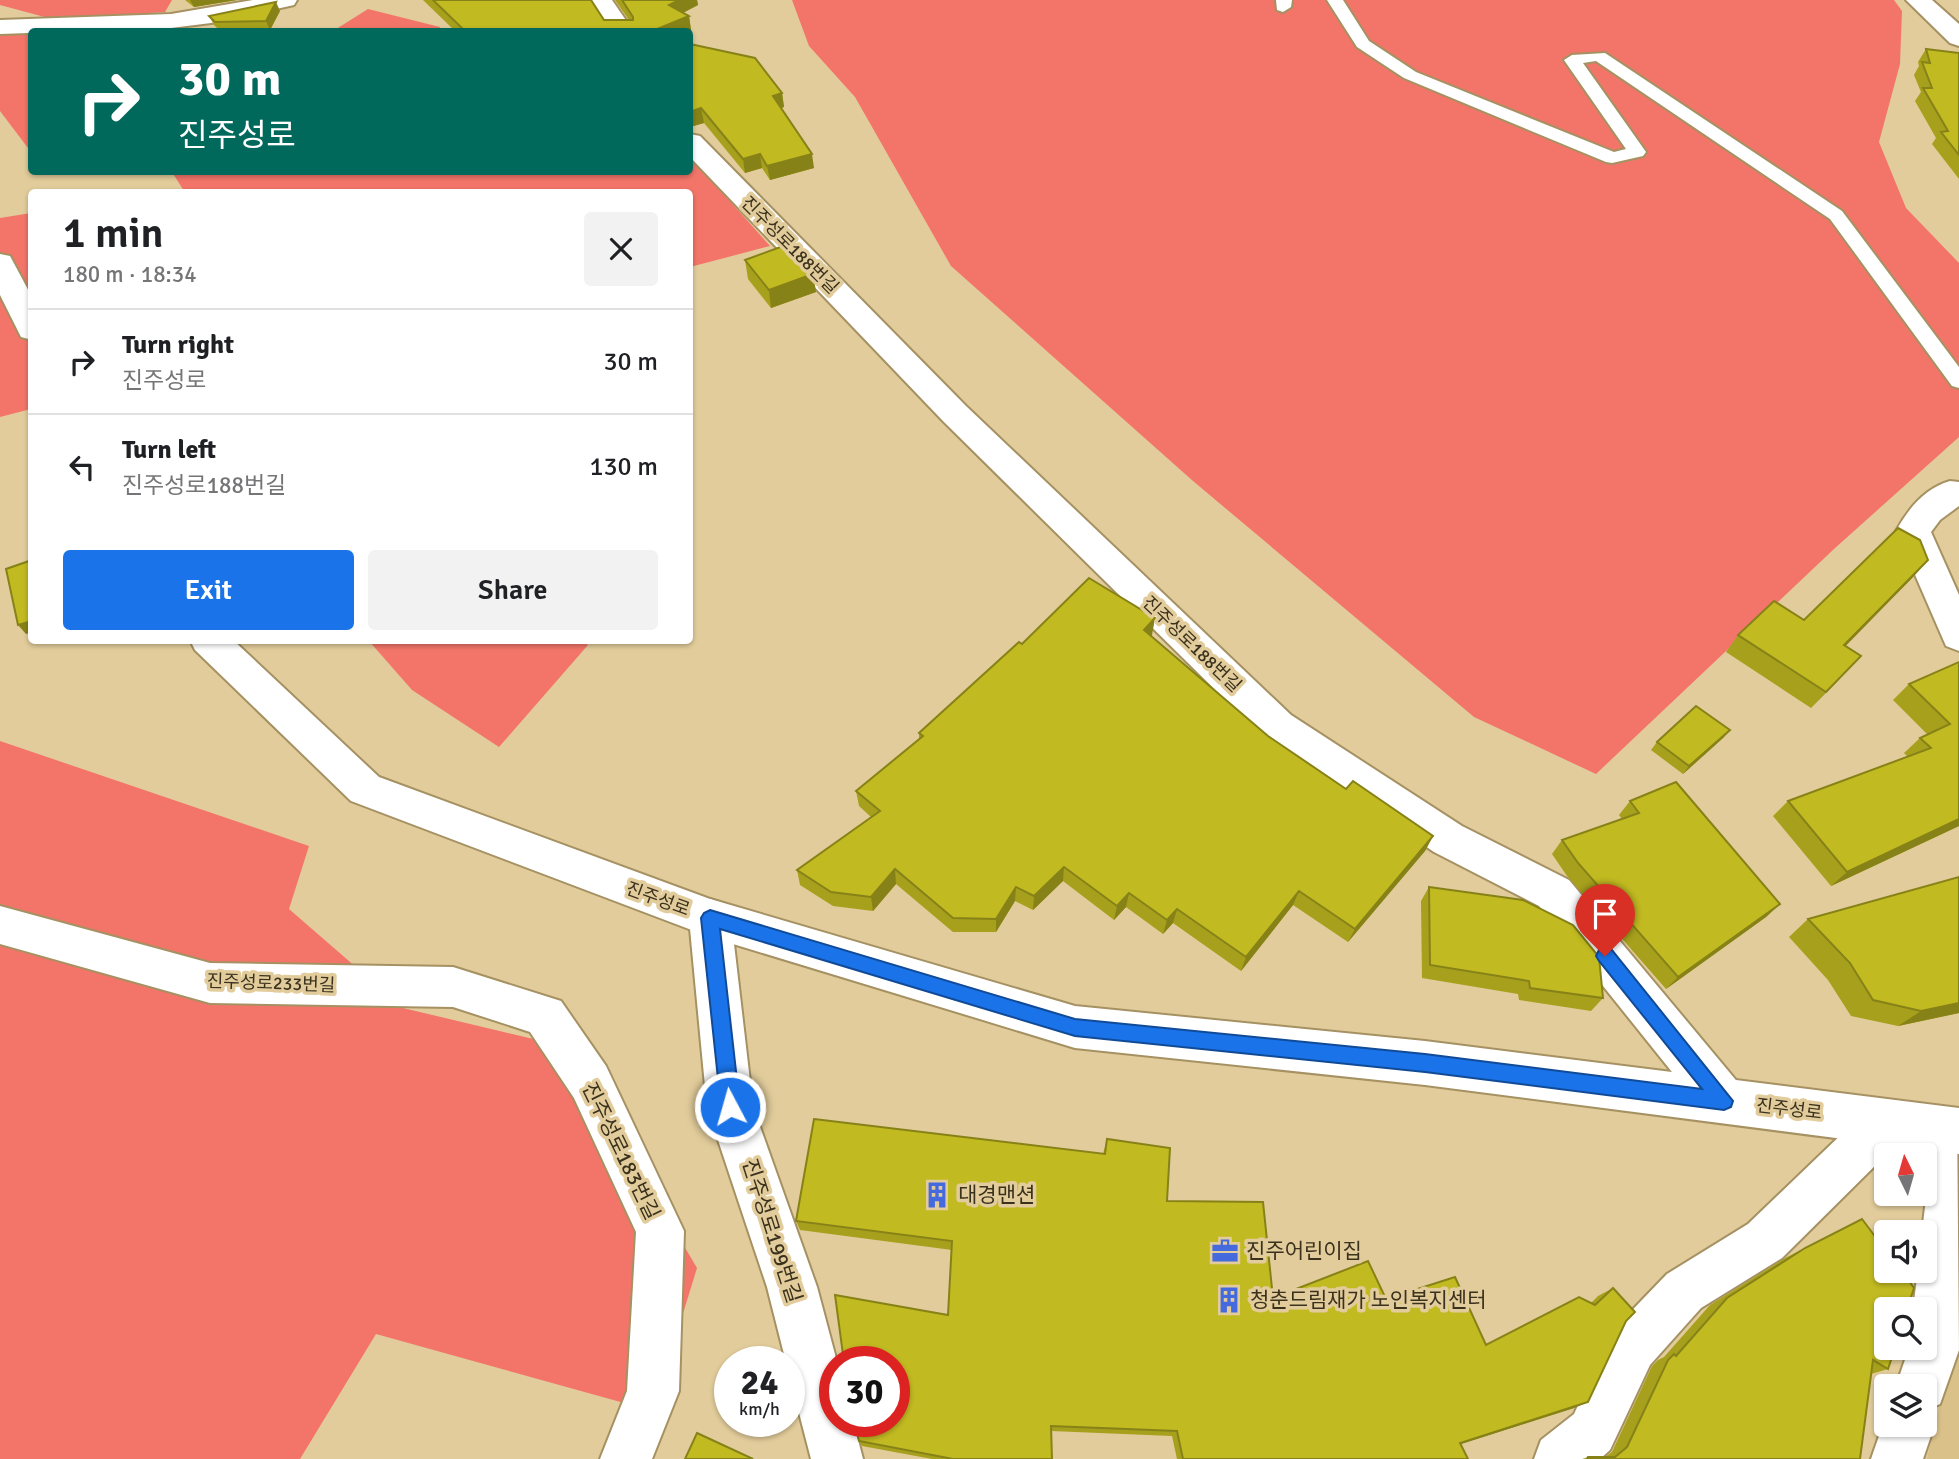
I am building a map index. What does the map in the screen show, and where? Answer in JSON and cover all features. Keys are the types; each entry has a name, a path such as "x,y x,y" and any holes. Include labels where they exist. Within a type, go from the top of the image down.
{"street":[{"path":"0,27 171,21 219,15 285,0"},
{"path":"600,0 619,28"},
{"path":"1918,0 1959,38"},
{"name":"진주성로188번길","path":"693,145 955,414 1277,726 1448,839 1554,893 1724,1101"},
{"path":"0,263 28,322"},
{"path":"1956,490 1928,511 1913,531 1959,636"},
{"name":"진주성로","path":"212,644 365,789 710,918 1075,1027 1425,1063 1958,1131"},
{"name":"진주성로199번길","path":"710,918 730,1107 792,1287 837,1459"},
{"name":"진주성로233번길","path":"0,925 210,983 453,987 545,1016"},
{"name":"진주성로183번길","path":"545,1016 590,1082 660,1231 653,1391 626,1459"},
{"path":"1560,1459 1592,1432 1632,1347 1684,1291 1765,1241 1887,1122"},
{"path":"1926,1374 1934,1349 1958,1131"},
{"path":"1897,1459 1905,1437"}],"lane":[{"path":"1335,0 1363,44 1410,75 1612,158 1637,152 1573,60 1599,56 1836,215 1959,381"}],"shaded area":[{"path":"0,0 172,0 165,12 52,19 0,5"},
{"path":"792,0 1894,0 1902,11 1900,64 1879,142 1906,208 1959,263 1959,437 1834,549 1596,774 1474,717 1193,481 951,266 855,97 809,46"},
{"path":"368,9 440,27 440,28 338,28"},
{"path":"28,32 28,148 0,111 0,35"},
{"path":"693,163 770,246 693,266 693,189 183,189 174,175 693,175"},
{"path":"28,213 28,410 0,417 0,218"},
{"path":"372,644 588,645 499,747 412,690"},
{"path":"0,741 309,846 289,909 403,1008 567,1047 697,1268 653,1411 376,1334 300,1459 0,1459"},
{"path":"1959,1344 1959,1459 1927,1459 1932,1437 1937,1437 1937,1416"}],"building":[{"path":"433,0 591,0 604,20 633,20 622,0 679,0 669,5 689,16 660,28 462,28"},
{"path":"276,2 266,21 215,22 209,16"},
{"path":"693,45 755,58 782,93 773,96 812,154 767,166 760,154 743,159 701,108 693,111"},
{"path":"1926,49 1959,53 1959,155 1941,132 1948,131 1923,88 1932,88 1922,62 1930,63"},
{"path":"786,245 813,274 769,290 745,260"},
{"path":"1898,528 1920,540 1928,560 1844,645 1861,656 1826,692 1738,635 1774,601 1804,620"},
{"path":"28,561 28,622 18,625 6,569"},
{"path":"1089,578 1155,618 1144,630 1268,736 1346,789 1353,781 1433,836 1355,929 1299,891 1246,957 1177,909 1167,920 1129,893 1117,906 1064,867 1034,896 1016,887 996,919 953,918 895,869 871,897 831,892 797,870 880,811 856,791 923,736 919,733 1019,642 1022,644"},
{"path":"1959,662 1959,819 1847,872 1788,801 1931,748 1920,738 1950,724 1909,684"},
{"path":"1696,706 1730,730 1689,766 1657,742"},
{"path":"1676,782 1780,904 1678,977 1578,863 1562,840 1639,813 1630,801"},
{"path":"1959,877 1959,1003 1921,1011 1873,1000 1850,963 1808,919"},
{"path":"1429,887 1523,900 1573,925 1599,957 1603,998 1530,988 1529,981 1430,965"},
{"path":"814,1119 1105,1154 1107,1139 1170,1148 1167,1201 1263,1202 1273,1298 1368,1261 1386,1299 1455,1277 1486,1345 1579,1297 1595,1305 1613,1288 1635,1312 1626,1321 1588,1402 1460,1443 1468,1459 1183,1459 1177,1431 1051,1426 1052,1459 953,1459 859,1441 858,1437 910,1437 910,1346 842,1346 835,1295 948,1315 952,1241 796,1221"},
{"path":"1862,1219 1874,1235 1874,1283 1910,1283 1914,1288 1911,1297 1874,1297 1874,1360 1891,1360 1888,1369 1873,1360 1860,1459 1587,1459 1615,1457 1627,1447 1668,1360 1674,1354 1676,1356 1727,1298 1805,1248"},
{"path":"697,1433 753,1459 685,1459"}],"place":[{"name":"대경맨션","path":"937,1195"},
{"name":"진주어린이집","path":"1225,1251"},
{"name":"청춘드림재가 노인복지센터","path":"1229,1300"}],"route":[{"path":"730,1107 710,918 1075,1027 1425,1063 1724,1101 1605,956"}]}
